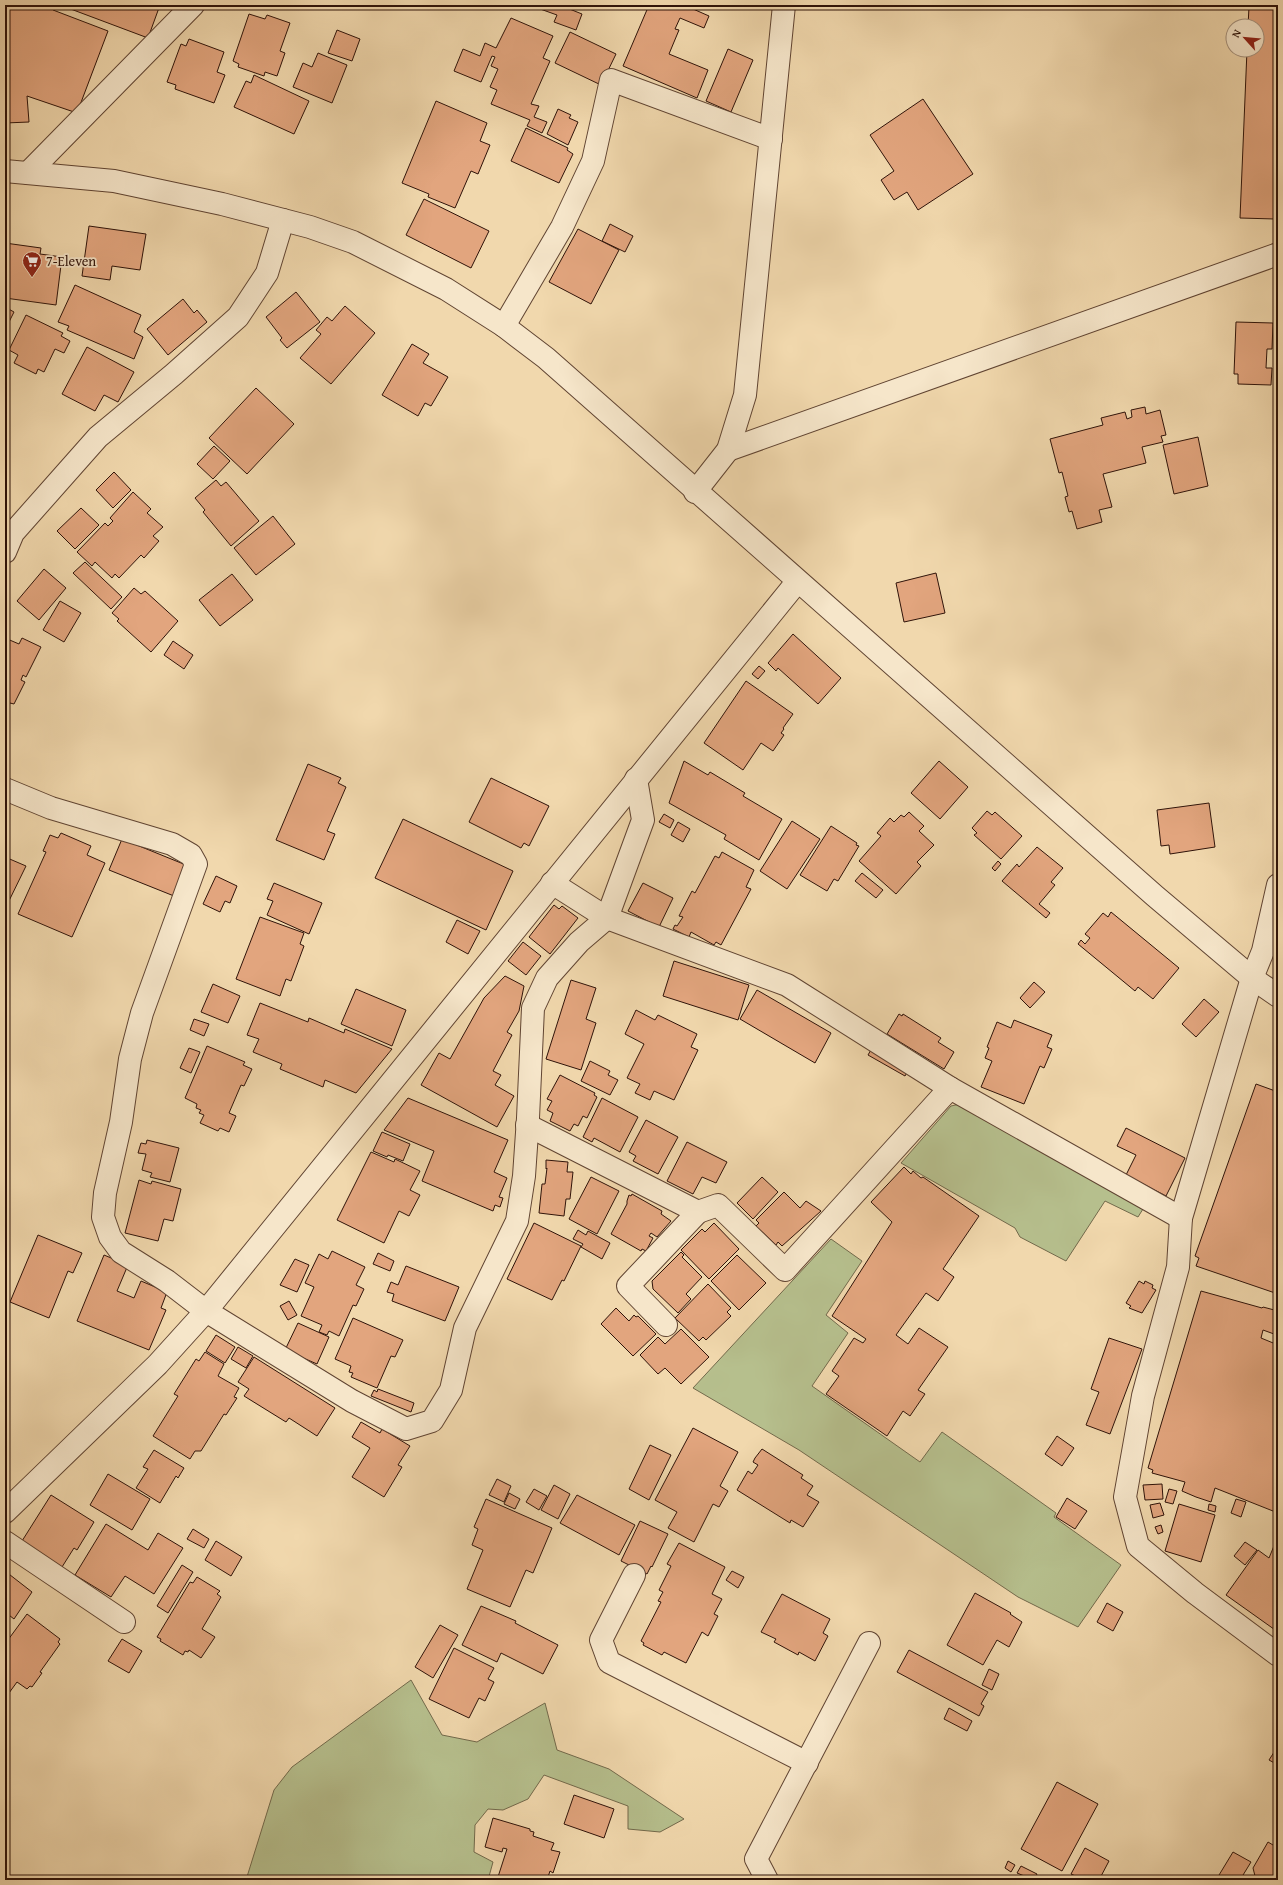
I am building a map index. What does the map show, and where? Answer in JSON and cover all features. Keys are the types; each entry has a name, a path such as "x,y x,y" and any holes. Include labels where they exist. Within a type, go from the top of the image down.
{"street":[{"path":"28,173 193,5"},
{"path":"695,492 728,450 745,396 784,5"},
{"path":"504,326 562,227 593,161 611,80 771,139"},
{"path":"5,170 114,181 222,204 310,227 353,242 395,262 446,289 504,326 546,358 695,492 1155,896 1252,978 1278,996"},
{"path":"5,552 13,533 98,437 174,374 238,317 267,273 283,220"},
{"path":"728,450 1278,254"},
{"path":"5,1512 158,1364 206,1311 797,582"},
{"path":"5,789 51,808 172,844 191,855 196,864 147,998 130,1059 121,1122 105,1193 103,1216 110,1237 121,1252 167,1281 206,1311 352,1400 406,1429 432,1421 451,1390 465,1328 517,1221 524,1176 533,1008 547,978 579,942 607,918 643,820 636,779"},
{"path":"552,883 607,918 787,985 950,1088 1181,1218"},
{"path":"1278,885 1263,951 1252,978 1181,1218 1178,1267 1143,1396 1125,1497 1138,1546 1195,1594 1278,1655"},
{"path":"666,1325 628,1286 698,1212 718,1206 785,1270 950,1088"},
{"path":"527,1125 698,1212"},
{"path":"5,1542 124,1622"},
{"path":"634,1575 601,1640 609,1662 807,1763"},
{"path":"767,1880 756,1859 869,1644"}],"green space":[{"path":"960,1104 1143,1209 1138,1217 1105,1201 1066,1261 1020,1237 1015,1228 901,1163 951,1106"},
{"path":"831,1239 862,1261 826,1315 848,1333 812,1386 920,1462 942,1432 1056,1513 1054,1517 1121,1565 1078,1627 1018,1597 799,1450 693,1388"},
{"path":"411,1680 442,1735 477,1742 545,1703 557,1750 609,1769 684,1819 660,1832 628,1829 628,1806 544,1775 528,1799 503,1810 488,1809 475,1825 474,1852 493,1862 488,1880 246,1880 274,1790 292,1767"}],"building":[{"path":"5,5 55,5 53,10 108,31 77,113 27,96 29,122 5,123"},
{"path":"60,5 160,5 148,38"},
{"path":"529,5 563,5 562,6 582,14 576,30 554,22 557,15"},
{"path":"649,5 684,5 709,16 704,28 680,18 675,29 679,30 669,54 708,70 697,98 623,66"},
{"path":"1261,5 1278,5 1278,224 1276,224 1275,219 1240,218 1247,58 1265,58 1265,18 1248,18 1249,7 1258,7"},
{"path":"249,14 265,19 267,15 290,23 280,51 285,53 277,76 265,72 264,76 238,67 239,64 233,61"},
{"path":"511,18 553,36 543,58 550,61 531,104 539,106 534,117 547,122 542,133 527,126 530,120 491,104 497,90 490,87 498,69 491,66 495,57 492,56 481,82 454,71 463,49 480,56 485,43 496,48"},
{"path":"337,30 360,39 352,61 328,53"},
{"path":"570,32 616,54 601,85 555,63"},
{"path":"189,39 224,52 217,72 225,75 214,103 175,89 176,85 167,82 181,44 186,46"},
{"path":"728,49 753,60 731,112 706,101"},
{"path":"318,53 347,65 332,103 293,87 303,63 312,67"},
{"path":"254,75 309,101 294,134 234,107 246,81 251,83"},
{"path":"923,99 973,174 918,210 907,192 894,200 881,180 894,171 870,135"},
{"path":"436,101 487,123 480,141 490,145 478,174 471,171 455,208 428,197 429,194 402,183"},
{"path":"558,109 571,115 569,118 578,122 568,145 547,134"},
{"path":"526,128 568,148 567,150 573,154 559,183 511,161"},
{"path":"424,199 489,231 471,268 406,235"},
{"path":"610,224 633,236 625,252 602,241"},
{"path":"89,226 146,234 140,270 112,266 110,280 82,276"},
{"path":"578,229 619,250 591,304 549,282"},
{"name":"7-Eleven","path":"5,243 41,248 40,254 62,257 56,305 5,298"},
{"path":"75,285 141,315 134,332 143,337 134,359 67,330 69,326 58,322"},
{"path":"296,292 320,322 287,348 280,340 282,338 266,317"},
{"path":"183,299 194,313 197,310 207,322 168,355 147,329"},
{"path":"345,306 375,333 331,384 300,358 321,334 316,330 327,317 332,321"},
{"path":"5,307 14,312 7,326 5,324"},
{"path":"26,315 63,333 61,336 70,341 64,353 55,349 44,372 38,369 36,374 14,363 18,355 9,350"},
{"path":"1236,322 1273,323 1272,349 1267,349 1266,368 1272,368 1271,385 1238,384 1238,374 1234,374"},
{"path":"412,344 429,354 423,363 448,377 431,406 425,403 418,416 382,395"},
{"path":"87,347 134,372 118,402 104,395 95,411 62,394"},
{"path":"256,388 294,424 247,474 209,438"},
{"path":"1145,407 1146,414 1160,410 1166,435 1161,436 1163,442 1142,447 1146,463 1103,474 1112,507 1099,510 1102,522 1077,529 1072,511 1069,512 1065,497 1068,496 1062,472 1059,473 1050,439 1103,425 1101,418 1125,412 1127,419 1132,417 1131,410"},
{"path":"1198,437 1208,486 1174,494 1163,445"},
{"path":"214,446 230,461 213,479 197,464"},
{"path":"114,472 131,490 113,508 96,490"},
{"path":"216,480 221,486 226,482 259,521 231,546 203,512 205,510 195,498"},
{"path":"133,492 151,509 147,513 163,527 153,536 159,541 144,558 141,555 119,578 115,574 112,578 95,562 92,566 77,552 105,523 108,526 113,521 110,518"},
{"path":"81,508 99,525 75,549 57,531"},
{"path":"273,516 295,544 256,575 234,548"},
{"path":"85,562 122,597 111,609 73,573"},
{"path":"44,569 66,588 39,620 17,601"},
{"path":"936,573 945,613 904,622 896,583"},
{"path":"232,574 253,600 220,626 199,600"},
{"path":"134,588 141,594 145,591 178,621 151,652 117,621 119,619 112,613"},
{"path":"60,601 81,613 64,642 43,630"},
{"path":"793,634 841,678 818,704 778,668 776,671 768,663"},
{"path":"5,638 19,644 22,638 41,647 26,677 23,675 21,680 25,682 14,704 10,703 5,713"},
{"path":"173,641 193,655 184,669 164,655"},
{"path":"759,666 765,671 758,679 752,674"},
{"path":"746,681 793,714 783,728 784,729 781,733 784,735 773,751 761,743 743,770 704,743"},
{"path":"684,761 708,775 710,772 745,793 743,796 782,819 759,860 724,839 726,835 669,803"},
{"path":"939,761 968,787 940,819 911,793"},
{"path":"308,764 341,778 338,783 346,787 327,831 335,834 324,860 276,840"},
{"path":"491,778 549,806 529,846 524,843 521,848 469,822"},
{"path":"1209,803 1215,847 1170,854 1169,845 1161,846 1157,810"},
{"path":"987,811 992,815 995,812 1022,836 1001,859 974,835 977,833 972,828"},
{"path":"909,812 924,826 919,831 934,845 917,862 921,866 896,894 859,861 881,836 877,833 890,818 894,822 901,815 904,817"},
{"path":"664,814 674,820 670,828 659,822"},
{"path":"403,819 513,871 486,930 375,878"},
{"path":"792,821 820,839 787,889 760,871"},
{"path":"678,822 690,829 683,842 671,835"},
{"path":"831,826 857,843 856,845 859,846 838,881 834,879 827,891 800,875"},
{"path":"61,833 91,846 87,855 105,863 72,937 18,914 46,852 43,851 50,835 58,838"},
{"path":"122,839 186,865 174,896 109,870"},
{"path":"1037,847 1063,868 1051,882 1055,885 1039,904 1050,913 1046,918 1002,881 1017,864 1019,867"},
{"path":"722,852 754,870 746,887 751,889 721,945 716,942 714,945 691,932 689,937 673,929 683,917 679,916 692,891 695,893 715,856 719,858"},
{"path":"5,857 26,866 5,909"},
{"path":"998,861 1001,864 995,871 992,868"},
{"path":"862,873 883,890 876,898 855,881"},
{"path":"216,876 237,886 230,903 225,901 220,912 203,904"},
{"path":"274,883 322,903 309,934 267,915 273,901 267,899"},
{"path":"643,883 673,898 659,927 628,911"},
{"path":"554,905 559,909 562,906 578,918 550,954 529,937"},
{"path":"1111,912 1179,968 1153,999 1138,987 1135,991 1078,944 1081,940 1085,944 1090,938 1085,934 1103,913 1108,917"},
{"path":"260,917 304,933 300,944 304,946 291,981 286,979 280,996 236,979"},
{"path":"457,920 480,931 468,954 446,942"},
{"path":"523,942 541,956 526,975 508,961"},
{"path":"674,961 749,985 738,1020 663,996"},
{"path":"505,976 524,986 519,1011 507,1032 512,1035 493,1071 501,1075 495,1085 514,1096 497,1127 421,1085 439,1053 450,1059 484,998"},
{"path":"571,980 596,988 586,1019 596,1023 581,1070 546,1059"},
{"path":"1034,982 1045,992 1030,1008 1020,998"},
{"path":"213,984 240,996 228,1023 201,1012"},
{"path":"356,989 406,1010 392,1046 341,1024"},
{"path":"757,990 831,1033 815,1063 740,1019"},
{"path":"1204,999 1219,1012 1196,1037 1182,1024"},
{"path":"260,1003 308,1022 309,1018 344,1033 345,1029 392,1049 356,1093 325,1080 323,1087 280,1069 282,1064 253,1052 259,1039 247,1035"},
{"path":"636,1010 655,1020 658,1015 697,1034 691,1047 698,1050 674,1100 654,1091 650,1100 635,1093 640,1084 627,1078 644,1044 625,1034"},
{"path":"899,1014 902,1016 903,1014 941,1038 938,1042 954,1052 944,1069 887,1034"},
{"path":"194,1019 209,1024 204,1036 190,1030"},
{"path":"1014,1020 1052,1035 1047,1047 1052,1049 1044,1068 1040,1066 1024,1104 981,1087 992,1061 985,1058 989,1048 987,1047 997,1022 1011,1028"},
{"path":"207,1046 245,1062 243,1065 252,1069 244,1086 241,1085 229,1113 236,1116 229,1132 220,1128 218,1131 200,1123 204,1115 199,1113 201,1110 196,1108 197,1104 185,1098"},
{"path":"189,1048 200,1052 191,1073 180,1068"},
{"path":"872,1048 909,1069 905,1076 868,1055"},
{"path":"590,1061 610,1071 608,1075 618,1080 610,1095 581,1081"},
{"path":"560,1075 595,1093 594,1095 597,1097 587,1118 583,1116 578,1126 574,1124 570,1131 550,1121 553,1113 547,1110 552,1101 547,1099"},
{"path":"1256,1084 1278,1092 1278,1294 1196,1266 1199,1258 1195,1256"},
{"path":"408,1098 508,1140 494,1172 507,1178 499,1197 503,1198 500,1207 495,1205 493,1211 422,1181 434,1151 384,1130"},
{"path":"602,1098 638,1117 620,1152 594,1138 592,1142 583,1137"},
{"path":"646,1120 678,1137 658,1174 633,1161 636,1156 629,1152"},
{"path":"1126,1128 1185,1158 1166,1196 1126,1175 1136,1155 1117,1146"},
{"path":"382,1132 410,1144 403,1161 388,1155 387,1157 373,1151"},
{"path":"147,1140 179,1148 170,1182 150,1177 152,1173 142,1170 146,1154 138,1153 141,1143 146,1144"},
{"path":"687,1142 727,1162 716,1183 702,1177 693,1194 667,1181"},
{"path":"371,1152 394,1162 395,1159 420,1171 410,1190 420,1195 409,1216 399,1211 384,1243 337,1220"},
{"path":"546,1160 568,1162 567,1172 573,1172 570,1199 566,1199 564,1216 539,1213 542,1184 545,1184 547,1168 546,1169"},
{"path":"904,1167 911,1174 913,1171 921,1178 923,1177 979,1216 943,1269 954,1277 938,1301 926,1293 896,1335 908,1344 919,1328 948,1347 918,1390 925,1394 910,1416 903,1411 887,1436 826,1394 839,1376 832,1371 854,1338 863,1343 866,1339 832,1316 892,1222 871,1202"},
{"path":"591,1177 619,1191 597,1234 569,1219"},
{"path":"762,1177 778,1192 753,1219 737,1203"},
{"path":"139,1180 151,1184 152,1181 181,1189 173,1221 164,1219 158,1241 125,1233"},
{"path":"784,1192 800,1208 806,1201 821,1211 782,1246 778,1242 776,1245 756,1226 759,1223 756,1220"},
{"path":"632,1194 662,1211 661,1214 671,1221 657,1237 651,1233 649,1236 653,1238 646,1251 642,1249 641,1251 611,1234 627,1204 629,1195 631,1196"},
{"path":"534,1223 581,1246 564,1281 562,1280 552,1300 507,1279"},
{"path":"714,1223 739,1249 709,1279 681,1250 702,1229 705,1232"},
{"path":"578,1230 586,1235 588,1231 610,1243 602,1259 581,1247 583,1244 573,1239"},
{"path":"38,1235 82,1253 73,1273 68,1271 49,1318 10,1302"},
{"path":"332,1251 365,1267 356,1285 364,1289 356,1306 353,1305 339,1336 329,1331 327,1335 319,1332 322,1325 301,1316 314,1287 305,1283 319,1254 328,1259"},
{"path":"681,1252 684,1255 682,1257 702,1277 686,1294 691,1299 678,1313 653,1289 652,1281"},
{"path":"378,1253 394,1261 390,1271 373,1264"},
{"path":"104,1255 128,1265 117,1291 134,1298 141,1281 167,1292 161,1308 166,1310 149,1350 77,1321"},
{"path":"737,1255 766,1283 739,1310 711,1281"},
{"path":"295,1259 309,1265 297,1292 280,1285"},
{"path":"406,1266 459,1287 445,1321 392,1301 394,1294 387,1292 391,1282 398,1285"},
{"path":"1139,1281 1144,1284 1145,1281 1153,1285 1152,1288 1156,1290 1142,1313 1129,1308 1131,1306 1126,1303"},
{"path":"708,1284 731,1308 727,1312 731,1316 706,1340 703,1337 699,1341 675,1318"},
{"path":"1201,1291 1278,1311 1278,1322 1274,1334 1263,1330 1261,1338 1278,1345 1278,1513 1215,1488 1211,1502 1196,1497 1182,1491 1185,1482 1152,1473 1153,1470 1148,1468"},
{"path":"289,1301 297,1315 288,1320 280,1306"},
{"path":"616,1308 629,1321 634,1315 636,1317 638,1316 656,1334 633,1356 601,1324"},
{"path":"353,1318 403,1340 395,1357 391,1356 377,1388 351,1377 353,1373 349,1372 351,1366 335,1359"},
{"path":"298,1323 329,1337 317,1364 285,1350"},
{"path":"681,1329 709,1357 681,1384 665,1368 658,1374 640,1355 658,1337 665,1344"},
{"path":"216,1335 235,1347 225,1363 206,1351"},
{"path":"1109,1338 1142,1349 1110,1434 1086,1425 1099,1392 1091,1389"},
{"path":"238,1347 253,1356 246,1368 231,1359"},
{"path":"205,1352 224,1364 218,1376 239,1388 234,1397 237,1398 226,1415 224,1414 201,1451 195,1451 190,1459 153,1436 178,1396 174,1394 196,1359 199,1361"},
{"path":"254,1357 335,1408 317,1436 289,1418 286,1422 244,1396 249,1389 238,1382"},
{"path":"378,1389 414,1403 411,1412 371,1396 374,1390 377,1392"},
{"path":"361,1422 380,1433 382,1429 410,1446 398,1465 402,1467 384,1497 352,1477 370,1448 352,1437"},
{"path":"693,1428 738,1452 720,1486 728,1491 719,1507 713,1504 694,1542 668,1528 677,1512 655,1500"},
{"path":"1057,1436 1074,1448 1062,1466 1045,1454"},
{"path":"650,1445 671,1455 649,1500 629,1489"},
{"path":"762,1449 803,1475 801,1478 813,1486 807,1495 819,1502 803,1527 791,1520 790,1523 737,1490 748,1471 752,1474 758,1465 753,1462"},
{"path":"154,1450 184,1468 178,1478 176,1476 160,1503 136,1488 148,1469 143,1467"},
{"path":"108,1474 150,1499 132,1530 90,1505"},
{"path":"497,1479 511,1486 504,1502 489,1495"},
{"path":"1162,1484 1163,1499 1145,1500 1143,1485"},
{"path":"554,1485 570,1494 558,1519 541,1510"},
{"path":"534,1489 547,1496 539,1510 526,1502"},
{"path":"1169,1489 1177,1491 1173,1504 1165,1502"},
{"path":"509,1493 520,1499 515,1509 504,1504"},
{"path":"51,1495 94,1522 77,1550 74,1548 62,1567 22,1541"},
{"path":"577,1495 635,1525 619,1555 560,1523"},
{"path":"1067,1498 1087,1511 1075,1529 1056,1517"},
{"path":"486,1499 552,1528 533,1573 526,1570 510,1607 467,1589 483,1550 472,1545 478,1529 474,1527"},
{"path":"1236,1499 1246,1502 1241,1517 1231,1513"},
{"path":"1160,1503 1164,1515 1153,1518 1150,1505"},
{"path":"1179,1504 1215,1515 1201,1562 1165,1551"},
{"path":"1209,1504 1216,1506 1215,1512 1208,1510"},
{"path":"640,1521 668,1534 647,1574 621,1561"},
{"path":"106,1524 148,1550 158,1533 183,1548 154,1594 125,1576 111,1597 75,1575"},
{"path":"1161,1525 1163,1532 1158,1534 1155,1527"},
{"path":"193,1529 209,1539 204,1548 187,1539"},
{"path":"1278,1536 1278,1632 1226,1595 1258,1550 1269,1558"},
{"path":"216,1541 242,1557 231,1576 205,1560"},
{"path":"1245,1542 1257,1550 1245,1565 1234,1556"},
{"path":"679,1543 725,1567 712,1594 722,1599 714,1614 718,1616 708,1636 702,1632 686,1663 664,1652 662,1655 643,1645 644,1643 641,1641 661,1602 658,1601 663,1592 659,1590 671,1566 667,1564"},
{"path":"182,1565 193,1572 168,1613 157,1606"},
{"path":"5,1571 32,1592 14,1619 5,1612"},
{"path":"732,1571 744,1577 738,1588 726,1580"},
{"path":"197,1577 220,1591 217,1594 221,1597 202,1629 215,1637 201,1658 189,1650 188,1652 185,1651 183,1655 160,1641 161,1639 157,1637 190,1582 193,1583"},
{"path":"975,1593 1011,1613 1010,1614 1022,1622 1009,1647 997,1640 983,1665 947,1645"},
{"path":"782,1594 830,1619 823,1633 828,1636 815,1661 799,1652 798,1655 774,1642 776,1639 761,1632"},
{"path":"1107,1603 1123,1612 1113,1631 1097,1622"},
{"path":"481,1606 516,1621 515,1623 558,1645 543,1674 501,1653 497,1662 462,1645"},
{"path":"27,1614 60,1639 58,1642 60,1644 40,1672 42,1673 32,1687 30,1686 27,1689 17,1682 9,1693 5,1690 5,1644"},
{"path":"440,1625 458,1635 433,1678 415,1667"},
{"path":"122,1639 142,1651 129,1673 108,1661"},
{"path":"454,1648 494,1668 488,1679 494,1682 485,1701 479,1698 469,1718 429,1699"},
{"path":"909,1650 988,1692 981,1704 984,1706 979,1716 897,1672"},
{"path":"989,1669 999,1674 992,1690 982,1685"},
{"path":"949,1708 972,1721 967,1731 944,1719"},
{"path":"1278,1746 1278,1765 1269,1760"},
{"path":"1057,1782 1098,1804 1062,1871 1021,1849"},
{"path":"574,1795 614,1809 604,1838 564,1824"},
{"path":"493,1818 530,1829 530,1831 534,1832 533,1836 554,1843 551,1850 560,1852 553,1873 550,1871 547,1880 497,1880 507,1849 503,1848 502,1852 485,1847"},
{"path":"1268,1842 1278,1848 1278,1880 1256,1880 1253,1868"},
{"path":"1085,1848 1109,1861 1099,1880 1084,1880 1071,1874"},
{"path":"1233,1852 1251,1862 1240,1880 1216,1880"},
{"path":"1008,1861 1015,1865 1011,1872 1005,1868"},
{"path":"1021,1866 1037,1874 1034,1880 1017,1873"},
{"path":"5,1873 13,1880 5,1880"}],"place":[{"name":"7-Eleven","path":"32,278"}]}
